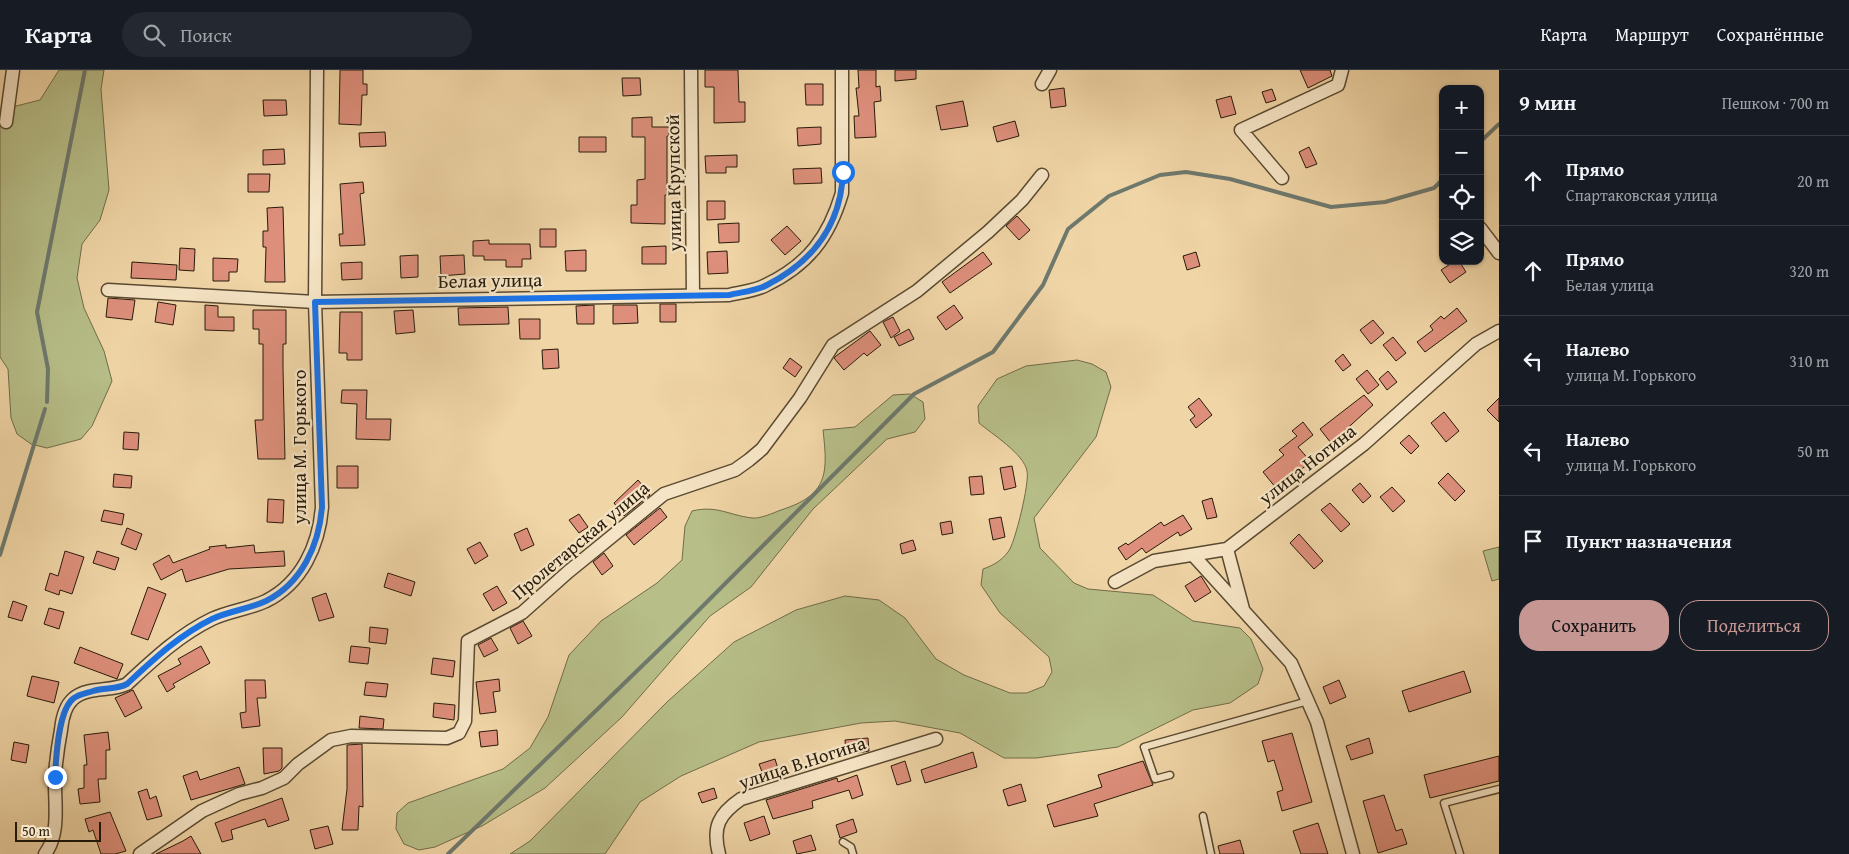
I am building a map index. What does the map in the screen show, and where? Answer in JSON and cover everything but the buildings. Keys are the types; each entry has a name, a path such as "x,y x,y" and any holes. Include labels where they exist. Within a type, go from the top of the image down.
{"street":[{"path":"6,122 13,70"},
{"name":"улица М. Горького","path":"45,854 53,836 56,812 56,756 62,721 67,707 74,698 96,690 118,689 127,684 184,634 213,619 266,600 283,590 310,558 321,525 322,507 315,302 317,70"},
{"name":"улица Крупской","path":"690,70 693,296"},
{"name":"Белая улица","path":"108,290 315,302 729,295 766,286 809,257 826,236 837,211 842,193 842,70"},
{"path":"1042,84 1050,70"},
{"path":"1282,178 1241,130 1338,85 1342,70"},
{"name":"Пролетарская улица","path":"140,854 202,811 239,794 262,788 284,778 298,764 332,740 351,736 447,738 459,732 465,721 468,641 522,613 568,572 664,494 735,470 749,460 762,449 800,398 833,345 924,285 1002,219 1022,200 1042,175"},
{"path":"1484,233 1499,253"},
{"name":"улица Ногина","path":"1115,582 1154,561 1227,549 1364,444 1476,344 1499,331"},
{"path":"1227,549 1245,614"},
{"path":"1193,555 1291,663 1317,722 1353,854"},
{"name":"улица В.Ногина","path":"719,854 716,834 720,817 741,799 936,739"}],"lane":[{"path":"1170,775 1155,779 1144,747 1308,701"},
{"path":"1460,854 1444,803 1499,789"},
{"path":"1203,816 1211,854"},
{"path":"844,842 851,847 853,854"}],"green space":[{"path":"59,70 104,70 101,89 109,190 100,220 82,244 77,278 84,308 104,351 112,381 92,426 81,439 47,448 31,444 17,434 11,418 8,369 0,357 0,110 40,100"},
{"path":"1077,360 1092,364 1106,372 1111,387 1096,437 1034,518 1040,548 1074,583 1088,589 1153,595 1193,621 1240,628 1251,639 1263,669 1258,684 1230,703 1193,710 1118,747 1036,758 1004,758 960,733 895,721 861,723 759,742 681,776 640,802 605,854 510,854 530,841 667,702 734,642 796,610 845,596 879,600 905,618 936,659 964,675 1010,693 1027,693 1044,686 1052,672 1049,657 1000,613 981,585 983,569 1000,560 1011,547 1021,512 1027,471 1025,465 1014,451 979,423 978,406 997,379 1026,366"},
{"path":"910,394 923,402 925,419 915,432 887,439 813,509 751,587 710,616 622,717 545,788 482,826 435,847 419,850 404,844 396,829 397,813 408,803 503,769 530,748 548,717 569,655 601,621 657,583 682,560 685,526 692,511 709,509 755,518 766,516 797,504 816,490 821,481 825,459 823,430 855,427 893,395"},
{"path":"1499,547 1499,579 1492,581 1483,551"}],"waterway":[{"path":"47,402 48,369 37,312 85,70"},
{"path":"1484,138 1499,124"},
{"path":"448,854 673,636 914,394 993,352 1043,285 1068,229 1109,196 1160,175 1186,172 1230,179 1331,207 1385,202 1434,188 1439,183"},
{"path":"0,555 45,409"}],"route":[{"path":"55,777 56,756 62,721 67,707 74,698 96,690 118,689 127,684 184,634 213,619 266,600 283,590 310,558 321,525 322,507 315,302 729,295 766,286 809,257 826,236 837,211 842,193 843,172"}]}
